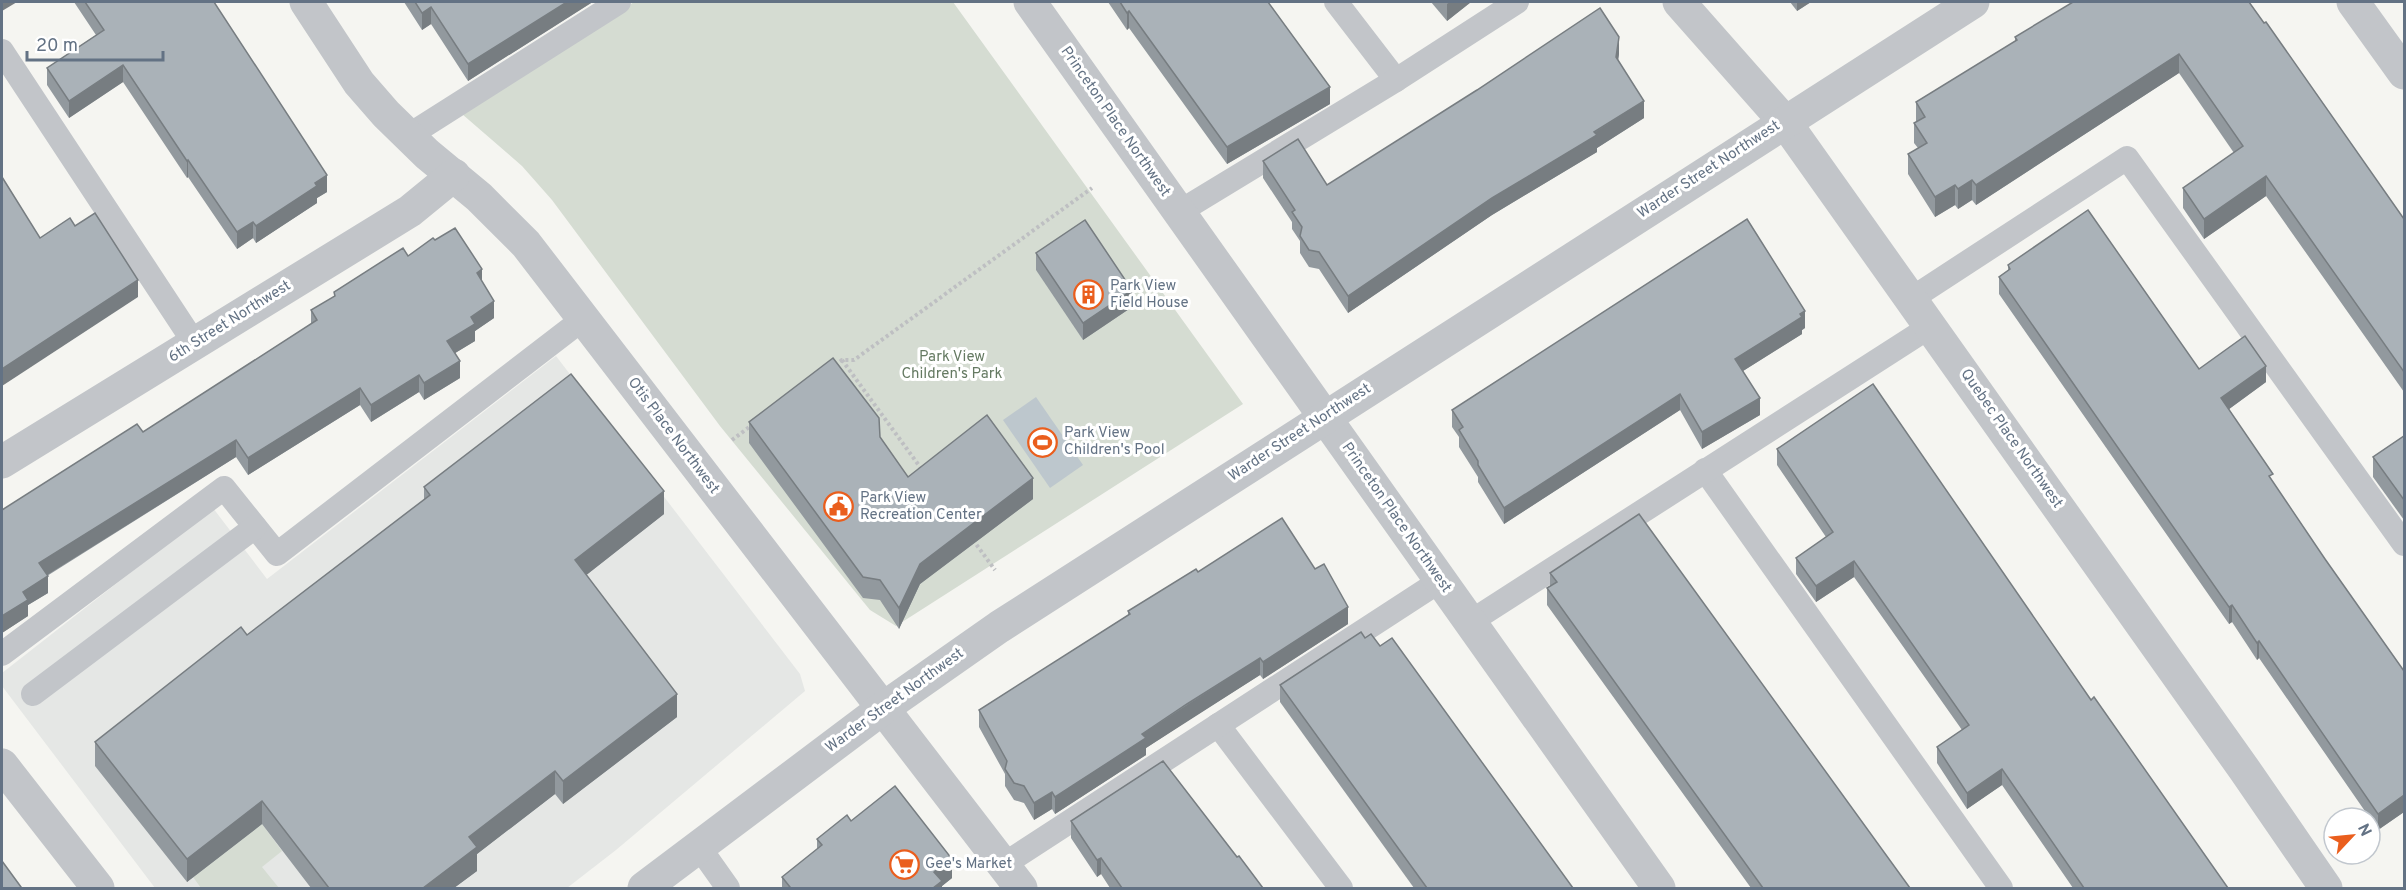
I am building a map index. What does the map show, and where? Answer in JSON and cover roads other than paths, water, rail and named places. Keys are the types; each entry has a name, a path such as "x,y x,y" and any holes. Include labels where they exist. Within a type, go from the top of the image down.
{"street":[{"name":"Otis Place Northwest","path":"306,2 359,83 386,114 496,213 526,244 1012,877"},
{"name":"Princeton Place Northwest","path":"1030,2 1659,888"},
{"name":"Quebec Place Northwest","path":"1678,2 1785,122 2326,888"},
{"name":"Warder Street Northwest","path":"644,888 882,709 999,627 1973,2"},
{"path":"2353,2 2404,73"},
{"name":"6th Street Northwest","path":"2,462 410,211 454,175"},
{"path":"2,765 98,888"}],"lane":[{"path":"408,136 619,2"},
{"path":"1336,2 1396,80"},
{"path":"1179,212 1396,80 1517,2"},
{"path":"2,51 195,344"},
{"path":"1911,298 2127,158 2404,544"},
{"path":"2,654 224,488 277,554 584,319"},
{"path":"1470,622 1930,326"},
{"path":"1705,470 2001,888"},
{"path":"33,694 255,527"},
{"path":"1012,877 1218,725 1440,580"},
{"path":"1218,725 1341,888"},
{"path":"699,847 728,888"}],"place":[{"name":"Park View Field House","path":"1089,295"},
{"name":"Park View Children's Pool","path":"1043,442"},
{"name":"Park View Recreation Center","path":"839,507"},
{"name":"Gee's Market","path":"904,864"}],"park label":[{"name":"Park View Children's Park","path":"952,366"}]}
